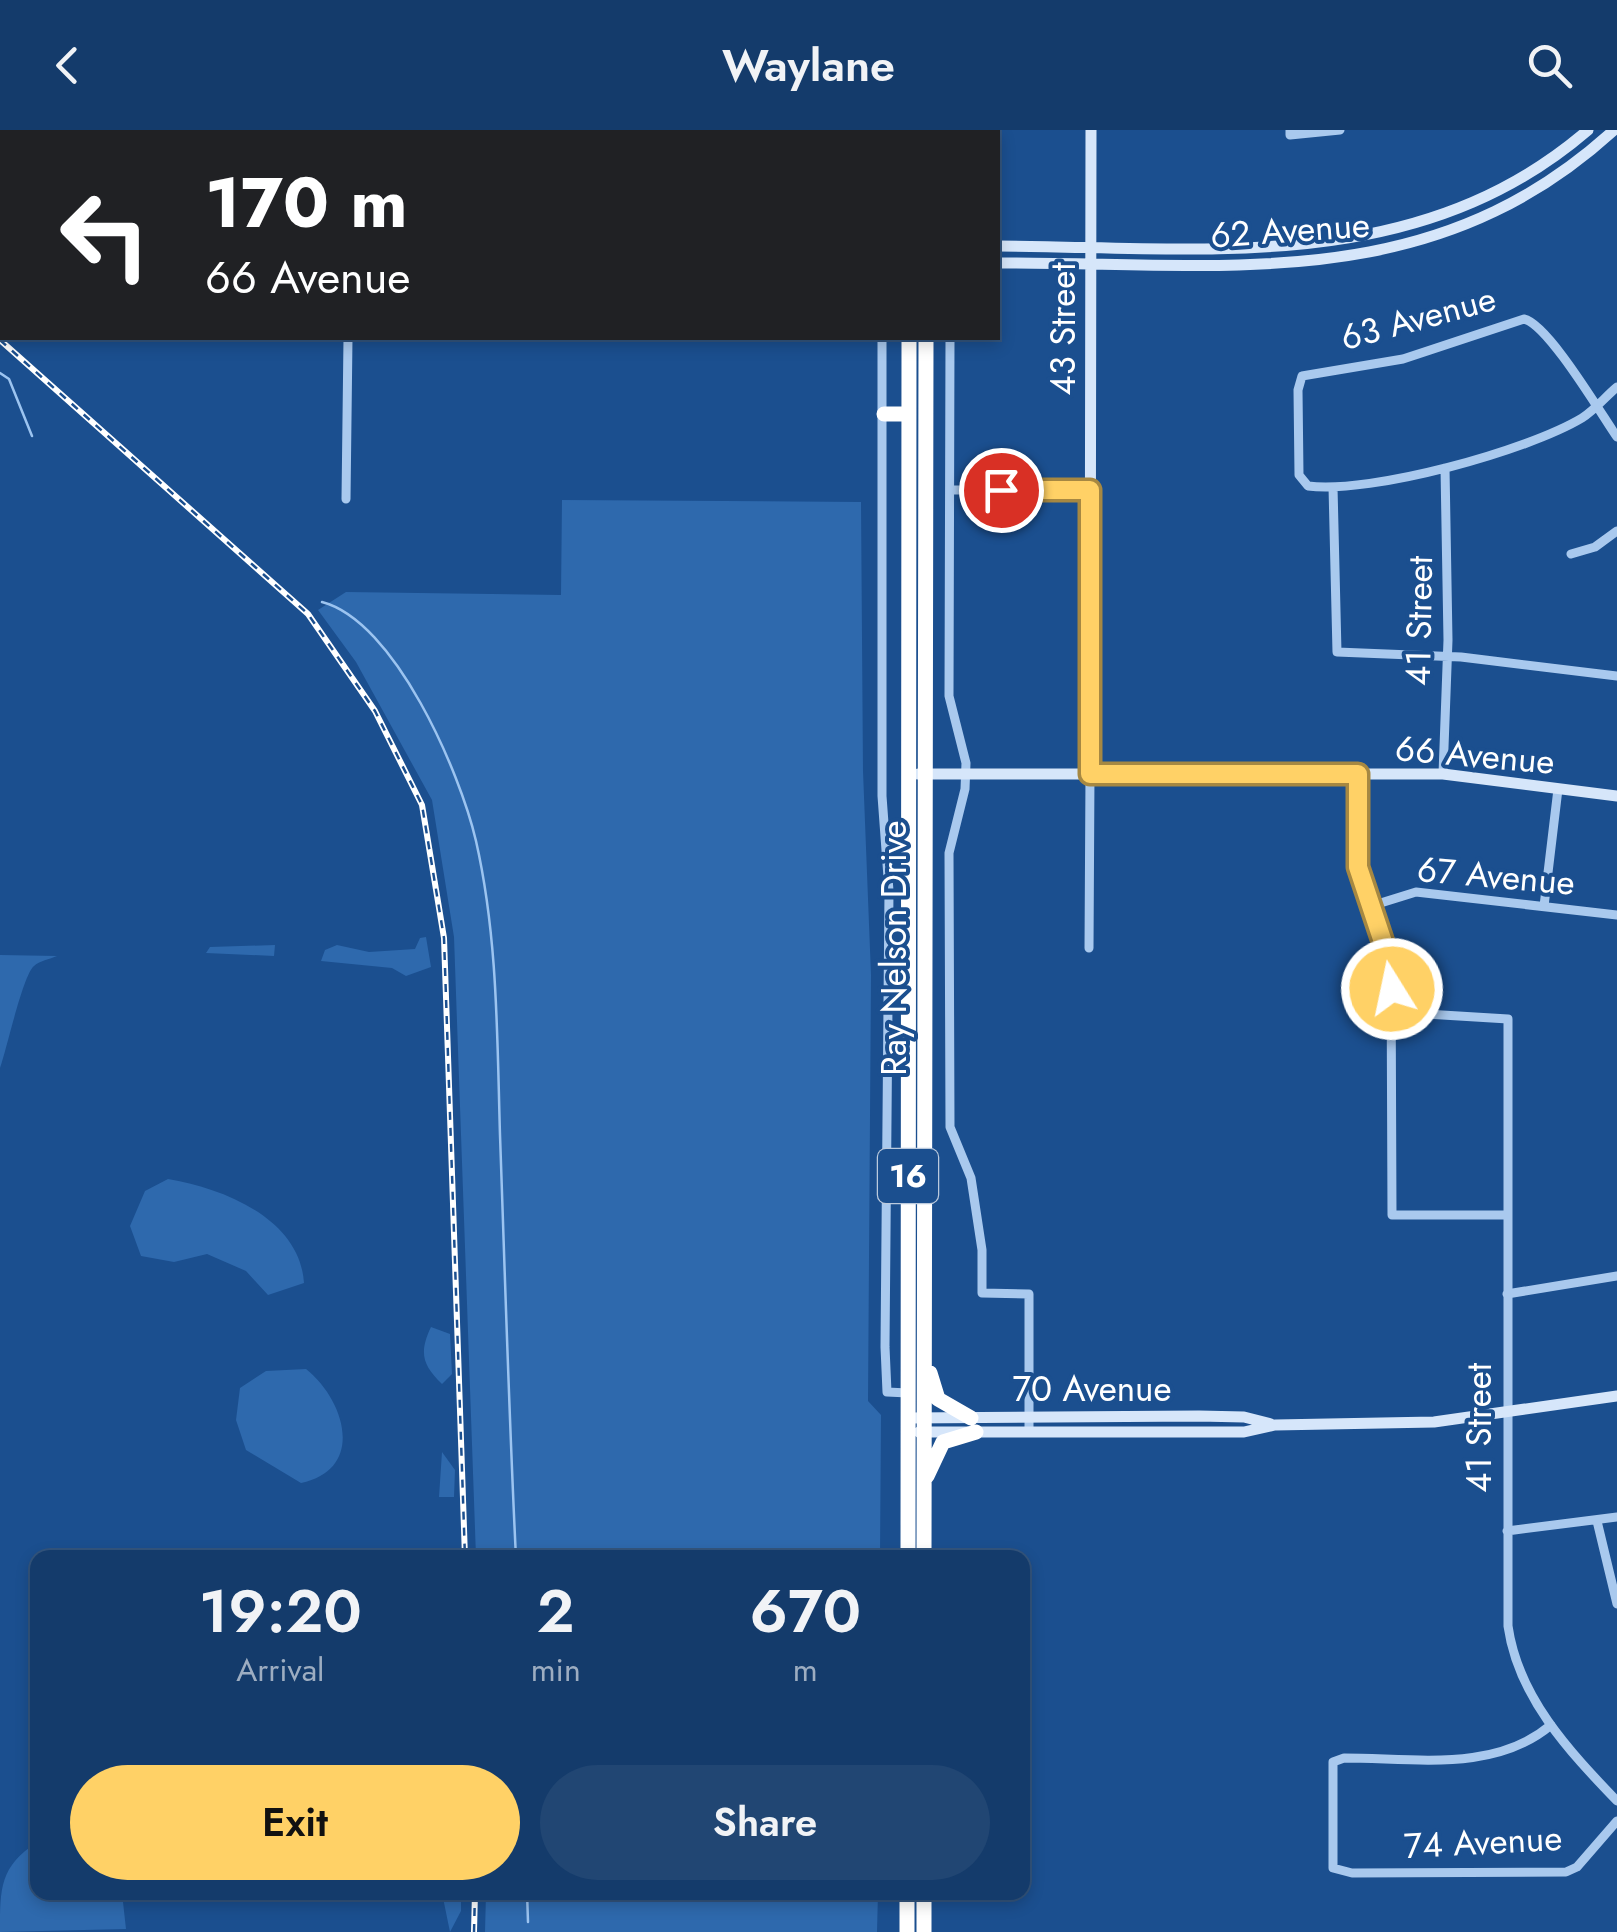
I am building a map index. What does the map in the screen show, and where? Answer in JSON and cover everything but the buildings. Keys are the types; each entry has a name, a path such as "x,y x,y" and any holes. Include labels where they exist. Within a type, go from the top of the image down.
{"highway":[{"name":"Ray Nelson Drive","path":"908,1550 924,1351 909,340"},
{"name":"Ray Nelson Drive","path":"924,1550 924,1484 908,1392 926,340"},
{"path":"884,414 909,414"},
{"path":"924,1351 938,1399 974,1425 943,1442 924,1484"},
{"path":"907,1932 908,1900"},
{"path":"924,1900 924,1932"},
{"path":"924,1900 932,1932"}],"street":[{"name":"43 Street","path":"1090,130 1090,948"},
{"path":"1290,132 1340,130"},
{"name":"62 Avenue","path":"1000,246 1284,247 1376,235 1486,196 1588,130"},
{"name":"62 Avenue","path":"1000,262 1293,264 1388,250 1500,209 1567,168 1614,130"},
{"name":"63 Avenue","path":"1333,487 1308,486 1298,475 1298,390 1302,376 1309,372 1403,358 1517,320 1532,320 1596,406"},
{"path":"346,499 348,340"},
{"path":"882,340 882,796 889,891 885,1347 887,1392 908,1392"},
{"path":"950,340 948,696 954,729 964,750 966,775 949,853 950,1128 971,1178 982,1250 982,1294 1029,1294 1029,1431"},
{"path":"1617,388 1596,406 1550,433 1445,468 1333,487 1337,652 1448,656 1617,676"},
{"path":"1596,406 1617,438"},
{"name":"41 Street","path":"1443,774 1448,656 1445,468"},
{"path":"950,490 1090,490"},
{"path":"1571,554 1595,546 1617,530"},
{"name":"66 Avenue","path":"916,774 1443,774 1617,796"},
{"path":"1358,774 1358,867 1391,966 1392,1215 1506,1215"},
{"path":"1544,906 1558,789"},
{"name":"67 Avenue","path":"1371,906 1416,892 1617,916"},
{"name":"41 Street","path":"1393,1012 1508,1019 1507,1531 1511,1646 1532,1697 1551,1725 1617,1801"},
{"path":"1507,1294 1617,1276"},
{"name":"70 Avenue","path":"916,1425 974,1425 1029,1431 1235,1432 1276,1425 1405,1424 1508,1414 1617,1396"},
{"name":"70 Avenue","path":"974,1425 1029,1416 1244,1417 1276,1425"},
{"path":"1507,1531 1617,1517"},
{"path":"1597,1521 1617,1604"},
{"name":"74 Avenue","path":"1551,1725 1518,1747 1486,1758 1337,1760 1330,1765 1332,1868 1352,1873 1566,1872 1578,1867 1617,1822"}],"shaded area":[{"path":"562,500 861,502 863,771 871,975 868,1401 881,1415 880,1550 476,1550 454,937 432,800 356,662 318,610 346,592 561,595"},
{"path":"426,937 431,967 406,976 392,968 321,961 325,950 337,945 369,952 415,949 420,938"},
{"path":"275,945 274,956 206,953 210,947"},
{"path":"0,955 57,956 36,964 30,972 0,1068"},
{"path":"168,1179 211,1190 255,1210 289,1241 299,1260 304,1283 268,1295 246,1271 207,1254 174,1262 141,1256 130,1226 145,1191"},
{"path":"431,1327 450,1334 452,1374 442,1384 424,1358"},
{"path":"306,1369 331,1398 342,1432 335,1464 301,1483 246,1450 236,1420 240,1388 266,1371"},
{"path":"442,1452 455,1470 454,1497 439,1497"},
{"path":"30,1847 30,1900 123,1900 126,1929 0,1932 5,1880"},
{"path":"443,1900 461,1900 461,1911 450,1932"},
{"path":"486,1900 878,1900 877,1932 485,1932"}],"waterway":[{"path":"0,373 9,379 32,436"},
{"path":"322,602 349,615 375,638 399,668 439,740 476,841 489,914 495,987 516,1550"},
{"path":"527,1900 528,1922"}],"railway":[{"path":"0,340 308,614 375,711 422,805 444,938 465,1550"},
{"path":"474,1932 475,1900"}],"route":[{"path":"1001,490 1090,490 1090,774 1358,774 1358,867 1391,966 1392,989"}]}
